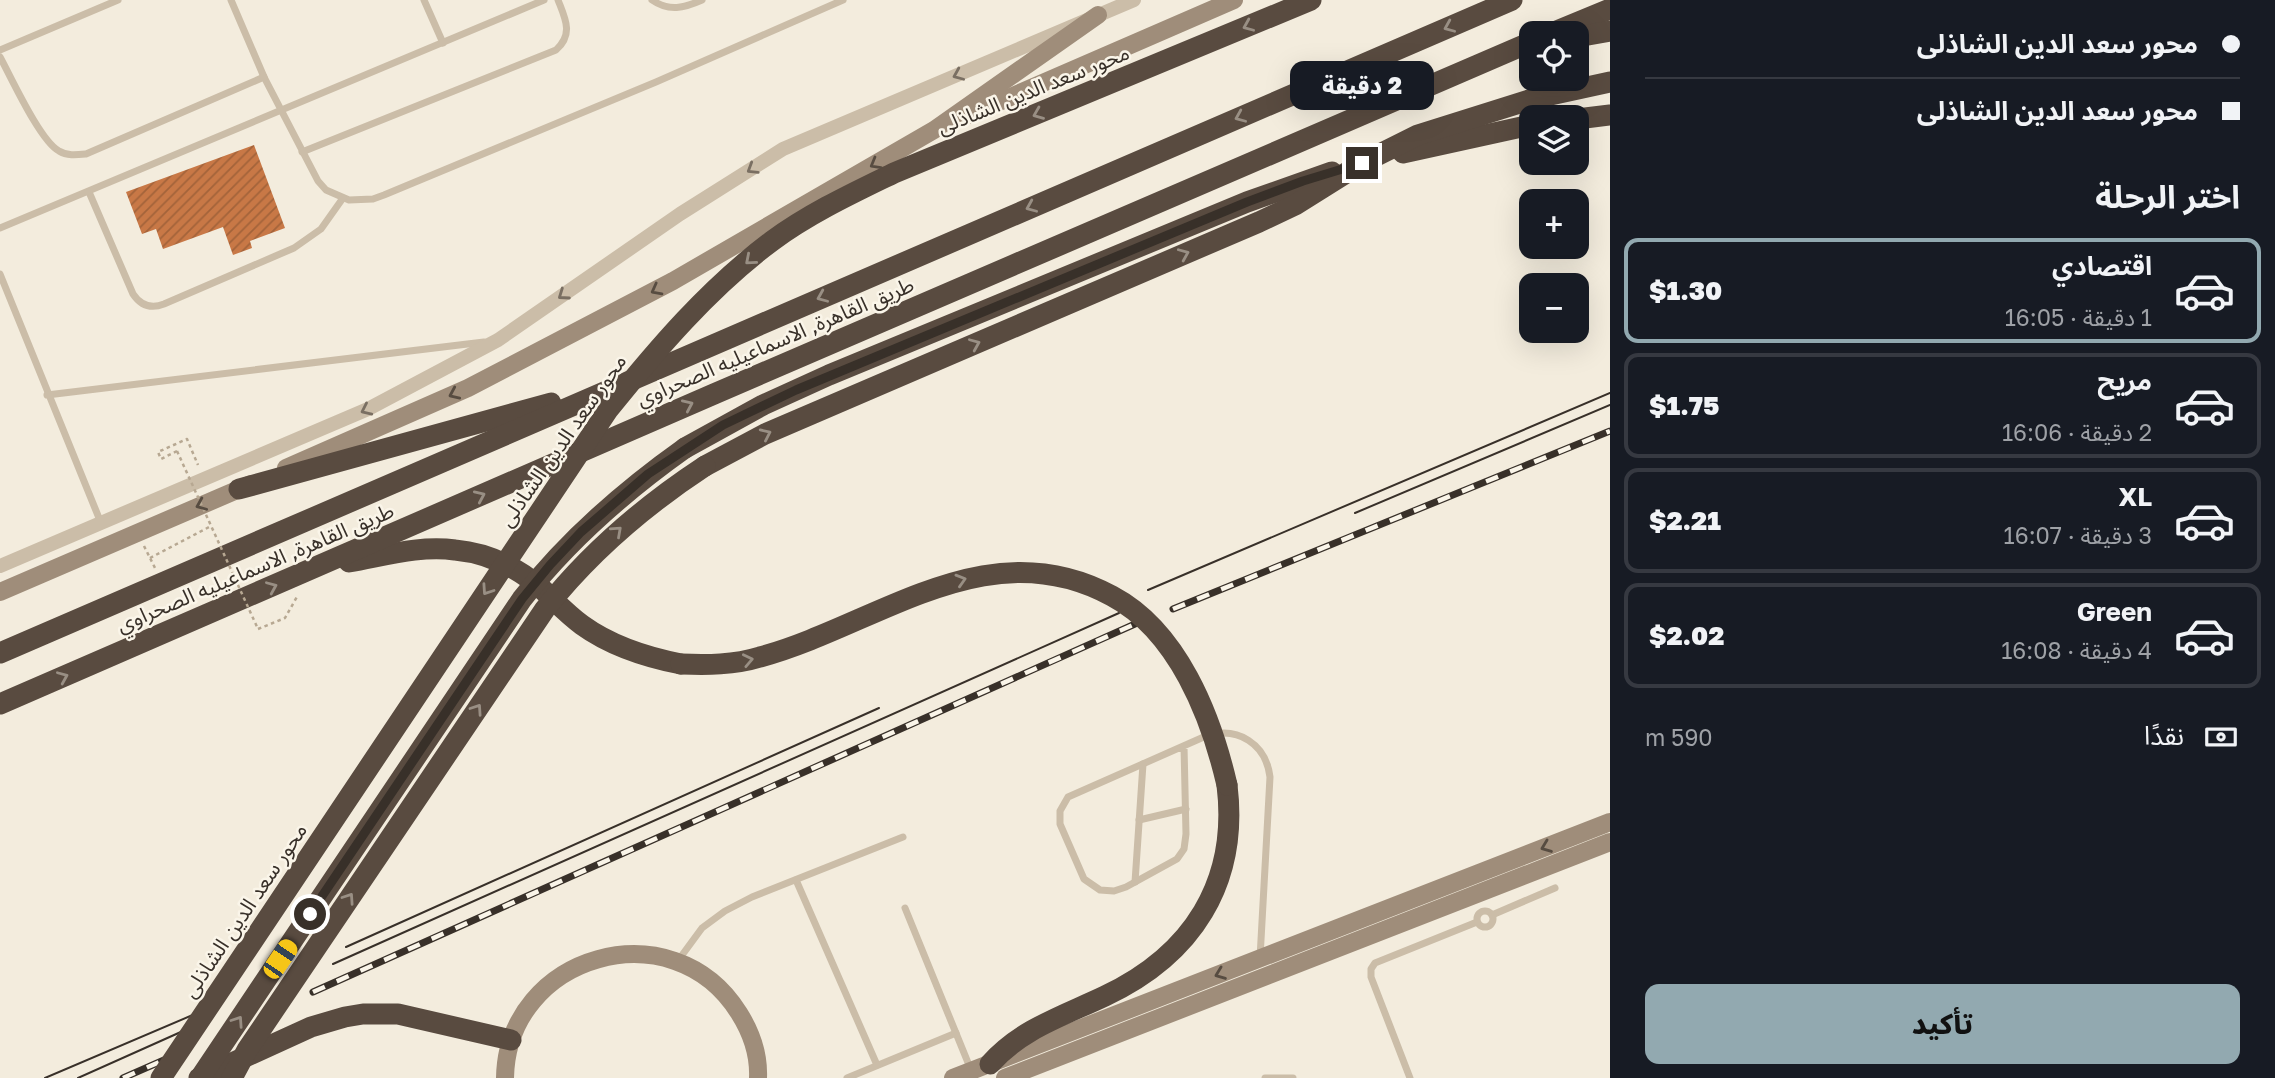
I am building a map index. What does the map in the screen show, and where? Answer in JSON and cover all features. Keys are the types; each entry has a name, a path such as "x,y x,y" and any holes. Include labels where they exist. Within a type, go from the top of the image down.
{"highway":[{"name":"محور سعد الدين الشاذلى","path":"161,1078 608,410 654,354 722,284 773,240 832,203 894,173 1311,0"},
{"name":"طريق القاهرة, الاسماعيليه الصحراوي","path":"0,653 1512,0"},
{"path":"1581,21 1610,9"},
{"path":"1589,35 1610,32"},
{"name":"طريق القاهرة, الاسماعيليه الصحراوي","path":"0,704 701,399 1519,48"},
{"path":"232,1078 254,1038 545,609 580,568 618,530 661,496 705,466 785,425 1259,222 1295,205 1362,163 1419,135 1532,99 1610,82"},
{"path":"1589,118 1610,115"},
{"path":"200,1078 522,599 581,532 631,488 685,448 763,405 829,375 1247,202 1362,163 1519,128"},
{"path":"239,489 502,415 611,388"},
{"path":"313,569 421,549 470,552 502,562 523,575 567,614 602,637 640,654 681,664 720,664 758,658 975,576 1024,571 1063,576 1118,599 1134,610 1163,637 1185,670 1217,747 1227,785 1230,825 1224,863 1210,900 1189,934 1161,962 1107,995 1035,1028 1010,1044 996,1074"},
{"path":"200,1078 311,1027 363,1014 398,1014 511,1040"}],"street":[{"path":"0,566 368,409 498,340 680,214 783,149 1134,0"},
{"path":"934,130 1234,0"},
{"path":"0,592 468,388 673,281 934,130 1098,15"},
{"path":"996,1074 1260,958 1610,822"},
{"path":"953,1078 996,1074 1357,941 1479,903 1610,842"},
{"path":"1469,877 1479,903"},
{"path":"1349,923 1357,941"},
{"path":"1298,944 1306,961"},
{"path":"505,1078 511,1040 520,1018 542,990 572,968 588,961 624,954 642,954 677,962 709,979 734,1005 751,1037 761,1076"}],"lane":[{"path":"0,50 118,0"},
{"path":"231,0 264,77 318,181 326,190 343,198 361,201 373,200 644,88 843,0"},
{"path":"424,0 443,43"},
{"path":"0,228 544,0"},
{"path":"302,152 556,50 566,39 568,32 558,0"},
{"path":"652,0 664,7 675,9 702,0"},
{"path":"0,57 45,139 67,154 86,154 264,77"},
{"path":"89,192 133,294 141,303 152,307 294,248 321,229 343,198"},
{"path":"0,274 101,523"},
{"path":"47,395 498,340"},
{"path":"1184,746 1186,841 1177,859 1114,891 1100,890 1088,884 1062,831 1059,818 1068,797 1184,746 1215,733 1244,737 1260,749 1269,767 1270,777 1260,958"},
{"path":"1135,882 1143,764"},
{"path":"1139,820 1186,809"},
{"path":"677,962 693,938 713,918 745,901 903,837"},
{"path":"796,880 877,1065"},
{"path":"1492,915 1555,888"},
{"path":"1479,903 1492,915 1490,926 1481,926 1477,922 1479,903"},
{"path":"905,908 956,1033 996,1074"},
{"path":"1410,1078 1371,977 1371,969 1375,963 1477,922"},
{"path":"847,1078 956,1033"},
{"path":"1265,1078 1293,1078"}],"path":[{"path":"204,479 187,439 158,453 161,458 177,452 258,629 285,618"},
{"path":"150,558 211,526"},
{"path":"138,532 163,584"}],"building":[{"path":"254,145 285,228 250,241 252,248 233,255 223,227 163,249 156,229 142,234 126,192"}],"tram line":[{"path":"1148,590 1610,393"},
{"path":"1355,513 1610,405"},
{"path":"333,964 1119,613"},
{"path":"346,947 879,708"},
{"path":"45,1078 195,1014"},
{"path":"78,1078 183,1031"}],"railway":[{"path":"1173,609 1610,431"},
{"path":"313,992 1135,624"},
{"path":"123,1078 164,1060"}],"route":[{"path":"310,914 522,599 581,532 648,474 723,425 796,390 1247,202 1362,163"}]}
